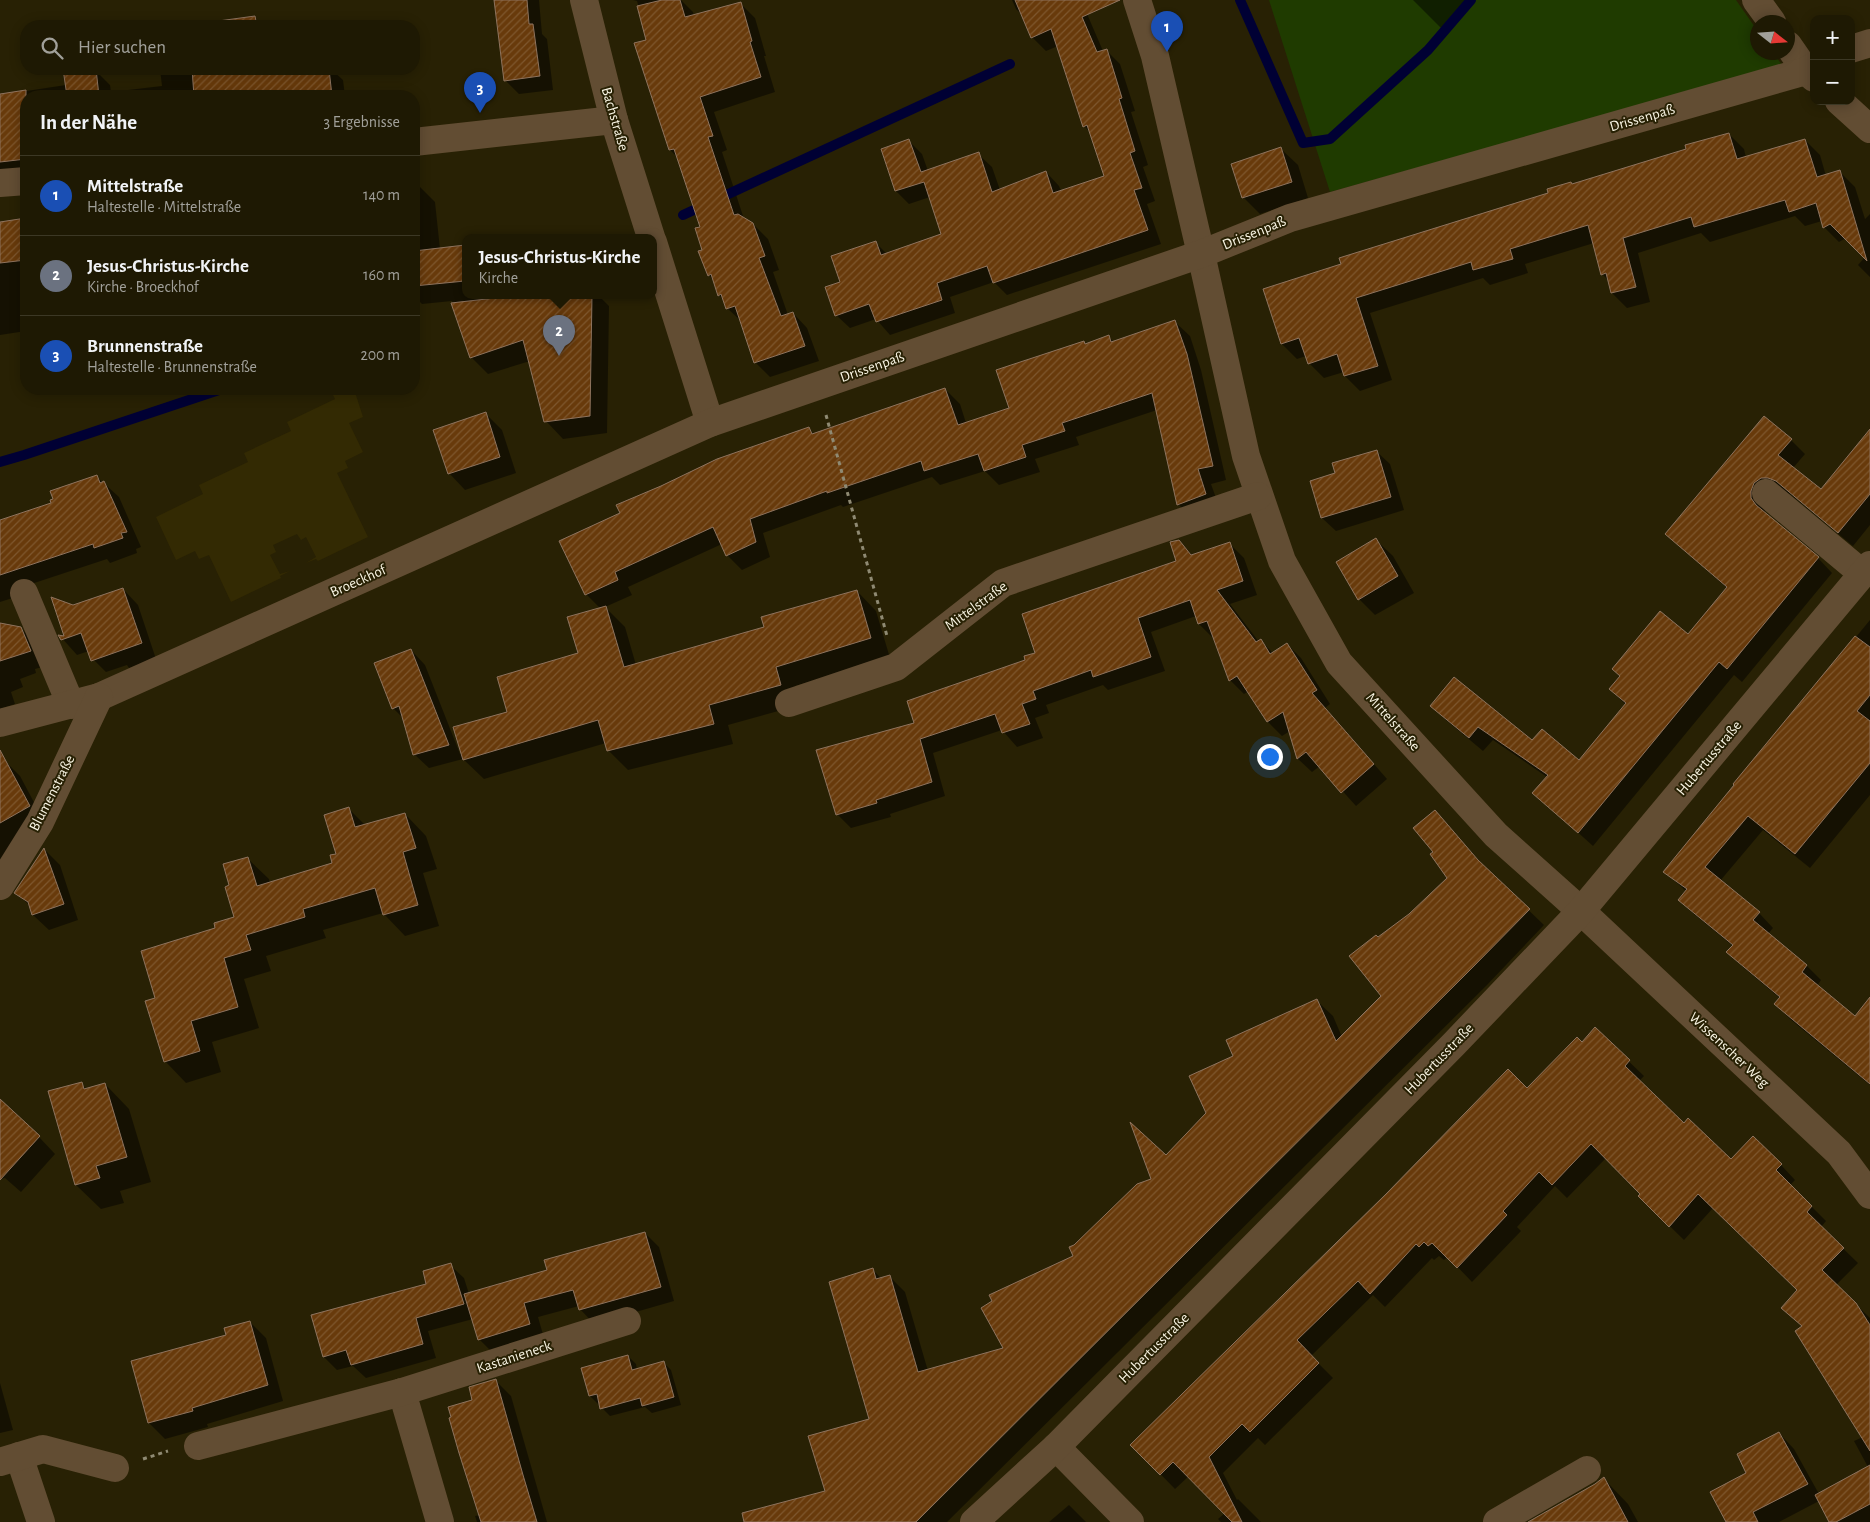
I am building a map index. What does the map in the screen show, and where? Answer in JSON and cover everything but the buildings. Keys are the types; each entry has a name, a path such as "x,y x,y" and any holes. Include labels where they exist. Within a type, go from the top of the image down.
{"street":[{"name":"Bachstraße","path":"584,0 614,120 650,234"},
{"name":"Mittelstraße","path":"1137,0 1155,56 1246,456 1258,496 1282,561 1339,663 1496,835 1581,911"},
{"path":"1756,0 1767,15"},
{"path":"1855,48 1870,43"},
{"path":"1795,53 1810,71"},
{"name":"Drissenpaß","path":"710,423 1201,254 1290,218 1810,72"},
{"path":"1843,105 1870,129"},
{"path":"420,141 614,120"},
{"path":"0,184 20,182"},
{"path":"657,255 710,423"},
{"name":"Broeckhof","path":"0,723 99,697 710,423"},
{"path":"1766,493 1867,570"},
{"name":"Mittelstraße","path":"789,703 896,667 1003,583 1258,496"},
{"name":"Hubertusstraße","path":"974,1522 1056,1447 1454,1044 1581,911 1867,570"},
{"path":"24,593 71,705"},
{"name":"Blumenstraße","path":"0,886 40,822 99,697"},
{"name":"Wissenscher Weg","path":"1581,911 1839,1153 1870,1195"},
{"name":"Kastanieneck","path":"198,1446 402,1392 627,1321"},
{"path":"402,1392 440,1522"},
{"path":"1056,1447 1130,1522"},
{"path":"41,1522 10,1459 43,1449 115,1468"},
{"path":"1497,1522 1587,1470"}],"path":[{"path":"818,386 896,667"},
{"path":"115,1468 165,1452 198,1446"}],"shaded area":[{"path":"333,395 356,395 363,417 349,423 363,452 345,461 348,468 337,473 368,537 318,561 316,559 306,563 316,557 306,537 301,540 297,534 273,545 276,552 270,555 280,574 290,571 280,576 281,578 231,602 209,555 199,559 195,551 176,560 156,517 203,494 199,485 248,462 244,453 291,431 287,422 335,399"}],"green space":[{"path":"1269,0 1736,0 1750,20 1750,60 1778,60 1783,66 1330,192"}],"waterway":[{"path":"1240,0 1303,143 1330,139 1428,50 1471,0"},
{"path":"683,215 1010,64"},
{"path":"0,462 204,395"}],"place":[{"name":"Mittelstraße","path":"1167,52"},
{"name":"Brunnenstraße","path":"480,113"},
{"name":"Jesus-Christus-Kirche","path":"559,356"}]}
